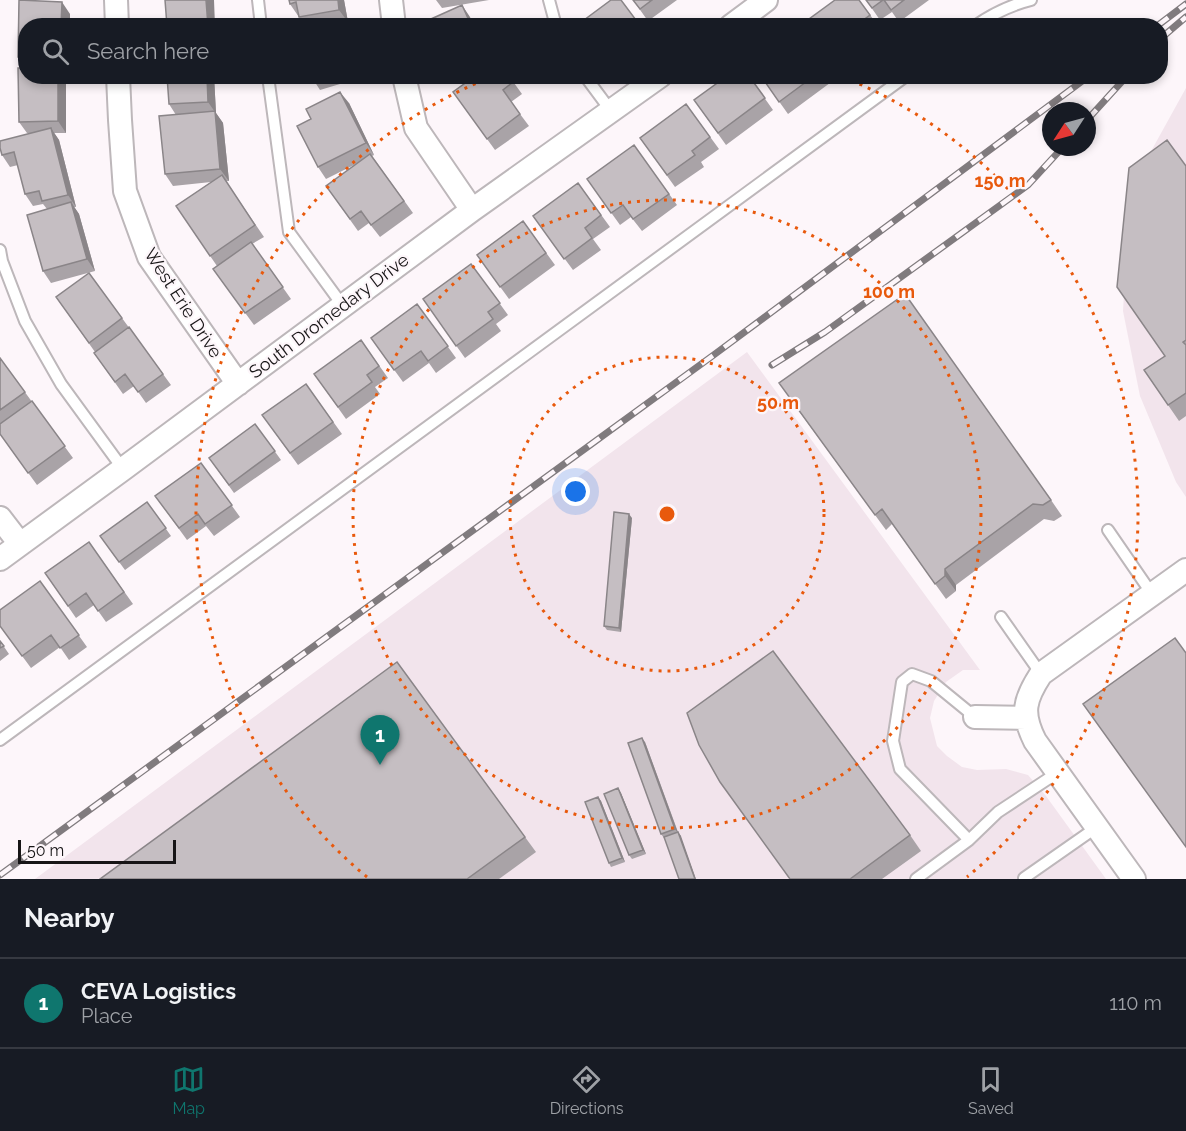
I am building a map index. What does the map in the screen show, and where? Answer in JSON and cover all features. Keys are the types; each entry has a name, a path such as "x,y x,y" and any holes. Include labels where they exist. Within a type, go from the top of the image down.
{"street":[{"path":"116,0 117,18"},
{"path":"391,0 393,18"},
{"path":"739,18 755,3"},
{"name":"West Erie Drive","path":"118,84 125,190 149,257 238,384"},
{"path":"406,84 416,128 472,210"},
{"name":"South Dromedary Drive","path":"0,559 472,210 649,84"},
{"path":"0,518 20,544"},
{"path":"1134,879 1035,741 1029,730 1026,711 1029,692 1041,674 1186,570"},
{"path":"975,717 1026,711"}],"lane":[{"path":"258,0 260,18"},
{"path":"549,0 554,18"},
{"path":"986,18 1016,4 1031,0"},
{"path":"269,84 288,232 343,306"},
{"path":"591,84 611,111"},
{"path":"0,740 895,84"},
{"path":"0,250 2,261 26,321 61,384 123,469"},
{"path":"1108,530 1152,594"},
{"path":"1001,617 1041,674"},
{"path":"969,840 900,769 893,741 902,682 912,674 931,681 975,717"},
{"path":"916,879 969,840 998,812 1058,773"},
{"path":"1024,878 1097,827"}],"shaded area":[{"path":"1186,88 1186,497 1176,482 1140,396 1123,311 1128,228 1139,173"},
{"path":"747,352 980,670 963,670 946,682 934,701 930,718 937,746 962,767 977,770 1006,769 1028,775 1046,796 1106,879 35,879"}],"building":[{"path":"19,0 62,2 61,18 19,18"},
{"path":"165,0 206,0 207,18 166,18"},
{"path":"289,0 338,0 339,10 299,17 296,2 290,4"},
{"path":"611,0 621,0 634,18 587,18"},
{"path":"633,0 652,0 640,9"},
{"path":"835,0 859,0 870,15 866,18 810,18"},
{"path":"866,0 883,0 872,8"},
{"path":"884,0 904,0 891,10"},
{"path":"462,5 468,18 433,18"},
{"path":"18,84 58,84 58,121 19,122"},
{"path":"168,84 207,84 208,102 169,104"},
{"path":"464,84 510,84 503,90 520,114 487,139 453,92"},
{"path":"716,84 755,84 765,98 718,133 694,100"},
{"path":"767,84 803,84 779,102"},
{"path":"340,92 366,143 318,167 297,126 311,119 306,109"},
{"path":"686,104 710,137 692,151 695,155 667,175 640,138"},
{"path":"215,111 220,169 165,174 159,116"},
{"path":"51,128 68,195 42,201 39,191 25,194 14,152 2,155 0,141"},
{"path":"1167,140 1186,166 1186,340 1183,342 1186,345 1186,393 1168,405 1144,370 1165,356 1117,287 1129,168"},
{"path":"634,145 669,194 633,219 623,205 611,213 587,179"},
{"path":"370,154 404,201 371,225 361,211 350,219 326,186"},
{"path":"222,175 255,225 210,256 176,206"},
{"path":"578,183 601,215 585,228 592,238 564,259 533,216"},
{"path":"71,202 87,259 43,271 27,215"},
{"path":"523,221 546,253 500,287 477,255"},
{"path":"251,242 283,287 245,313 213,269"},
{"path":"471,264 500,303 488,312 493,319 456,346 423,299"},
{"path":"89,273 122,318 89,343 56,297"},
{"path":"905,294 1051,500 1043,505 1033,504 945,569 945,576 935,584 882,509 875,515 779,383"},
{"path":"417,304 448,346 428,361 421,351 394,370 371,338"},
{"path":"129,327 163,374 138,392 125,374 115,382 94,353"},
{"path":"361,340 379,366 367,375 372,382 338,407 314,374"},
{"path":"0,358 25,392 0,410"},
{"path":"306,384 333,422 290,453 262,415"},
{"path":"32,401 65,446 28,473 0,434 0,424"},
{"path":"255,424 275,451 229,485 209,458"},
{"path":"201,463 232,505 205,524 198,514 179,528 155,496"},
{"path":"147,502 166,528 119,562 100,536"},
{"path":"614,512 629,514 619,628 604,626"},
{"path":"89,542 124,592 98,611 86,593 68,606 45,573"},
{"path":"40,581 79,635 60,648 51,635 22,656 0,626 0,610"},
{"path":"1175,638 1186,653 1186,847 1083,704"},
{"path":"773,651 910,835 850,879 790,879 720,782 699,745 687,713"},
{"path":"397,662 525,837 467,879 100,879"},
{"path":"642,738 675,829 661,834 628,743"},
{"path":"618,788 643,850 629,855 604,794"},
{"path":"598,797 622,858 609,863 585,802"},
{"path":"678,832 695,879 679,879 664,837"}],"railway":[{"path":"1168,18 1186,4"},
{"path":"1168,32 1186,17"},
{"path":"0,875 715,354 1078,84"},
{"path":"1096,110 1120,84"},
{"path":"772,365 825,332 1028,185 1055,156"}],"place":[{"name":"CEVA Logistics","path":"380,765"}]}
